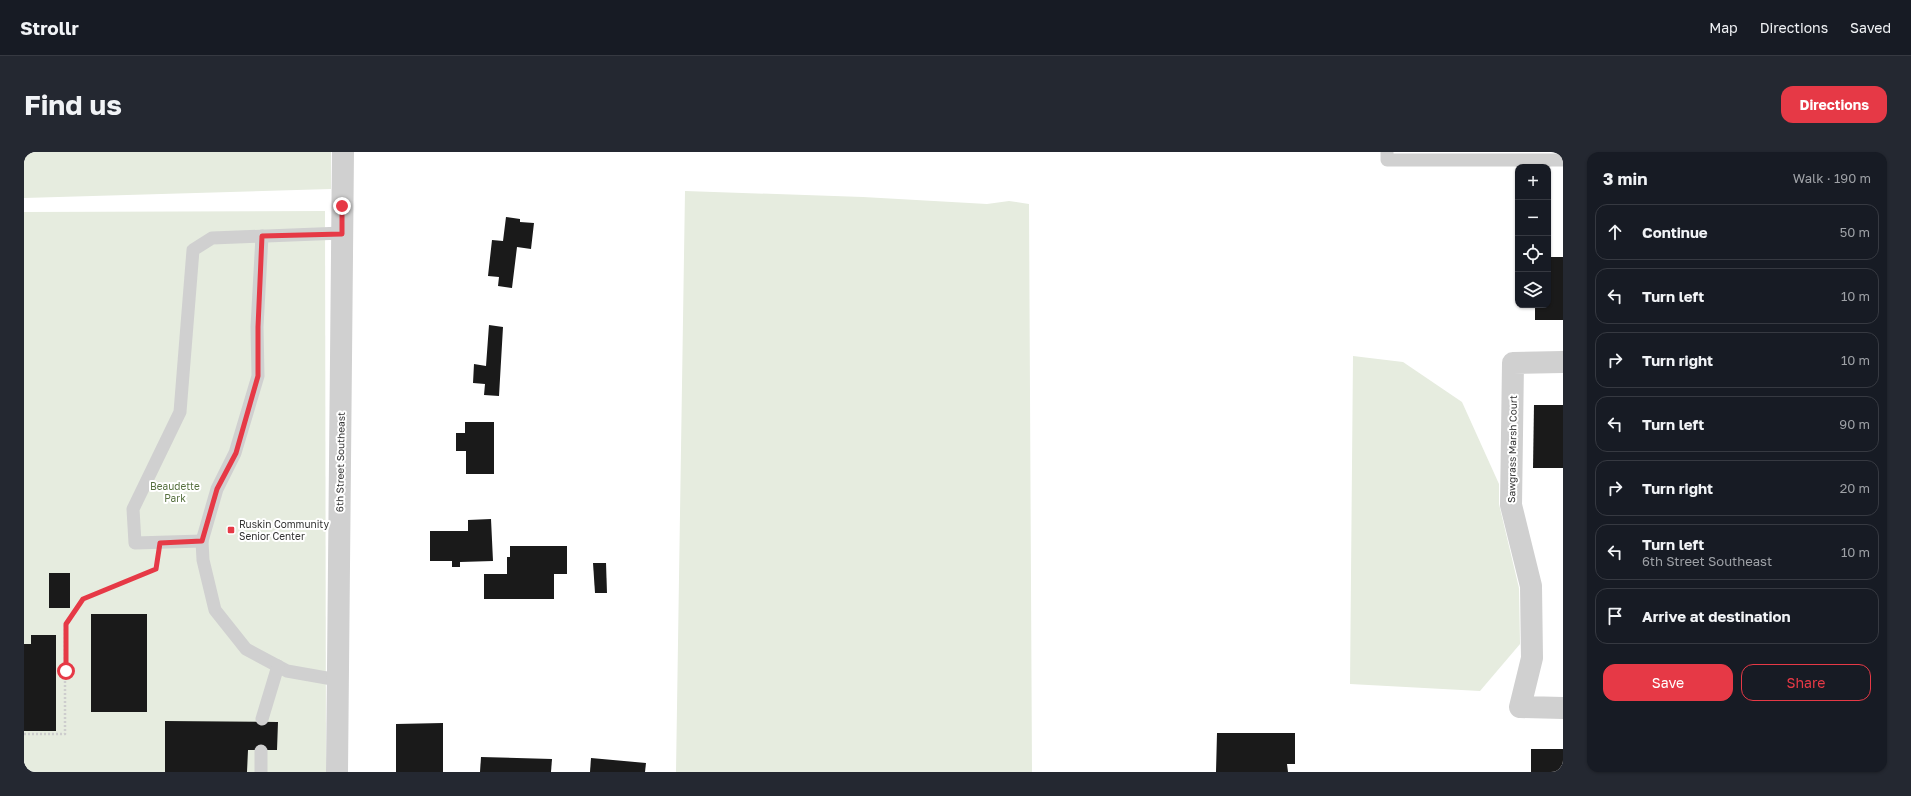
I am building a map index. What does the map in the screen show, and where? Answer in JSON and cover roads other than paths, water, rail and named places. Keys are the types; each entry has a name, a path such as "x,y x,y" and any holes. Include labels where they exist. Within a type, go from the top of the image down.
{"street":[{"name":"6th Street Southeast","path":"337,772 343,152"},
{"name":"Sawgrass Marsh Court","path":"1563,362 1513,363 1511,505 1530,586 1532,658 1520,707 1563,708"}],"lane":[{"path":"1387,152 1387,160 1558,158"},
{"path":"202,541 135,543 133,508 180,412 193,250 212,238 342,234"},
{"path":"262,236 258,327 258,376 236,453 217,489 202,541 203,560 215,610 246,649 287,671 338,680"},
{"path":"262,719 278,666"},
{"path":"261,772 262,750"}],"place":[{"name":"Ruskin Community Senior Center","path":"231,530"}],"park label":[{"name":"Beaudette Park","path":"175,492"}]}
